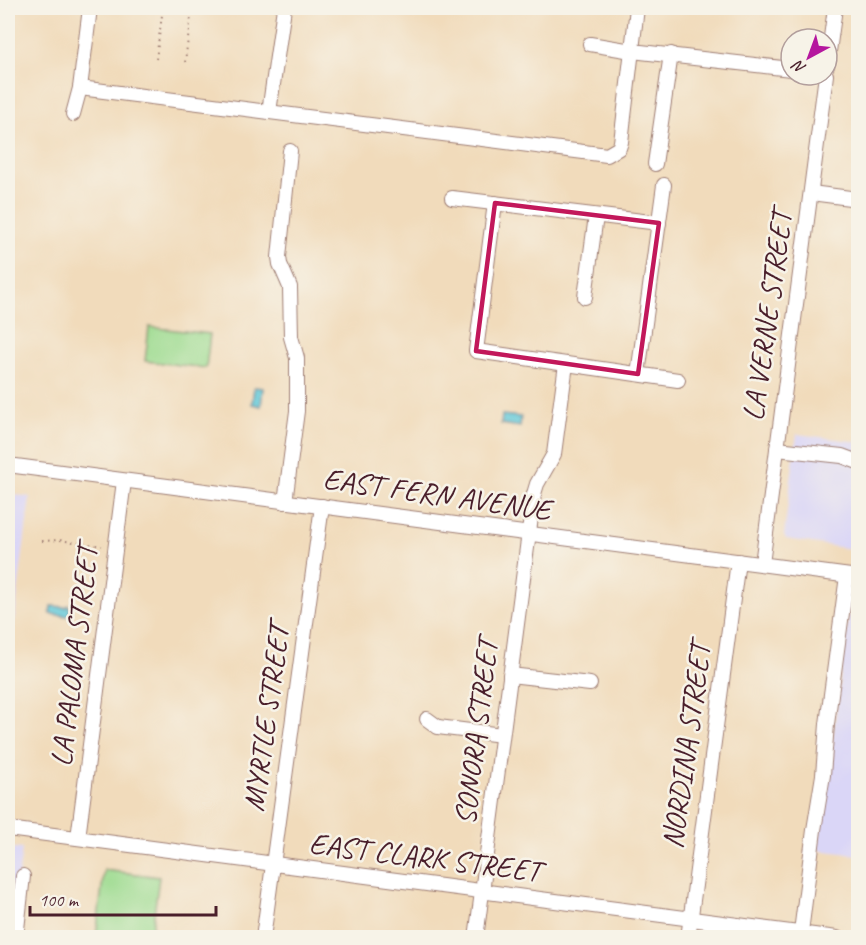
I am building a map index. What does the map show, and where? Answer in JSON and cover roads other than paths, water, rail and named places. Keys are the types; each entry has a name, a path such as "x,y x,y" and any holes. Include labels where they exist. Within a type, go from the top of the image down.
{"street":[{"path":"73,114 80,88 90,8"},
{"path":"269,112 284,8"},
{"path":"80,88 607,155 619,148 621,142 637,8"},
{"path":"832,27 835,8"},
{"path":"590,44 779,68"},
{"path":"655,164 671,54"},
{"name":"LA VERNE STREET","path":"762,564 824,87"},
{"path":"281,501 289,410 297,371 297,358 291,337 290,287 279,257 290,151"},
{"path":"638,374 664,185"},
{"path":"811,193 858,199"},
{"path":"452,198 659,224"},
{"path":"495,203 476,351 678,380"},
{"path":"585,297 596,216"},
{"name":"SONORA STREET","path":"476,938 529,534 537,484 554,454 566,364"},
{"path":"777,449 842,456 858,462"},
{"name":"EAST FERN AVENUE","path":"8,465 853,577"},
{"name":"LA PALOMA STREET","path":"78,838 124,481"},
{"name":"MYRTLE STREET","path":"263,938 322,506"},
{"name":"NORDINA STREET","path":"688,938 738,561"},
{"path":"801,932 823,775 827,724 853,577"},
{"path":"510,675 590,684"},
{"path":"427,719 438,727 502,735"},
{"name":"EAST CLARK STREET","path":"8,829 837,938"},
{"path":"16,938 24,876"}],"water":[{"path":"254,387 263,388 261,406 252,404"},
{"path":"502,415 521,417 520,427 501,424"},
{"path":"68,605 69,616 50,614 51,606 66,607"}]}
